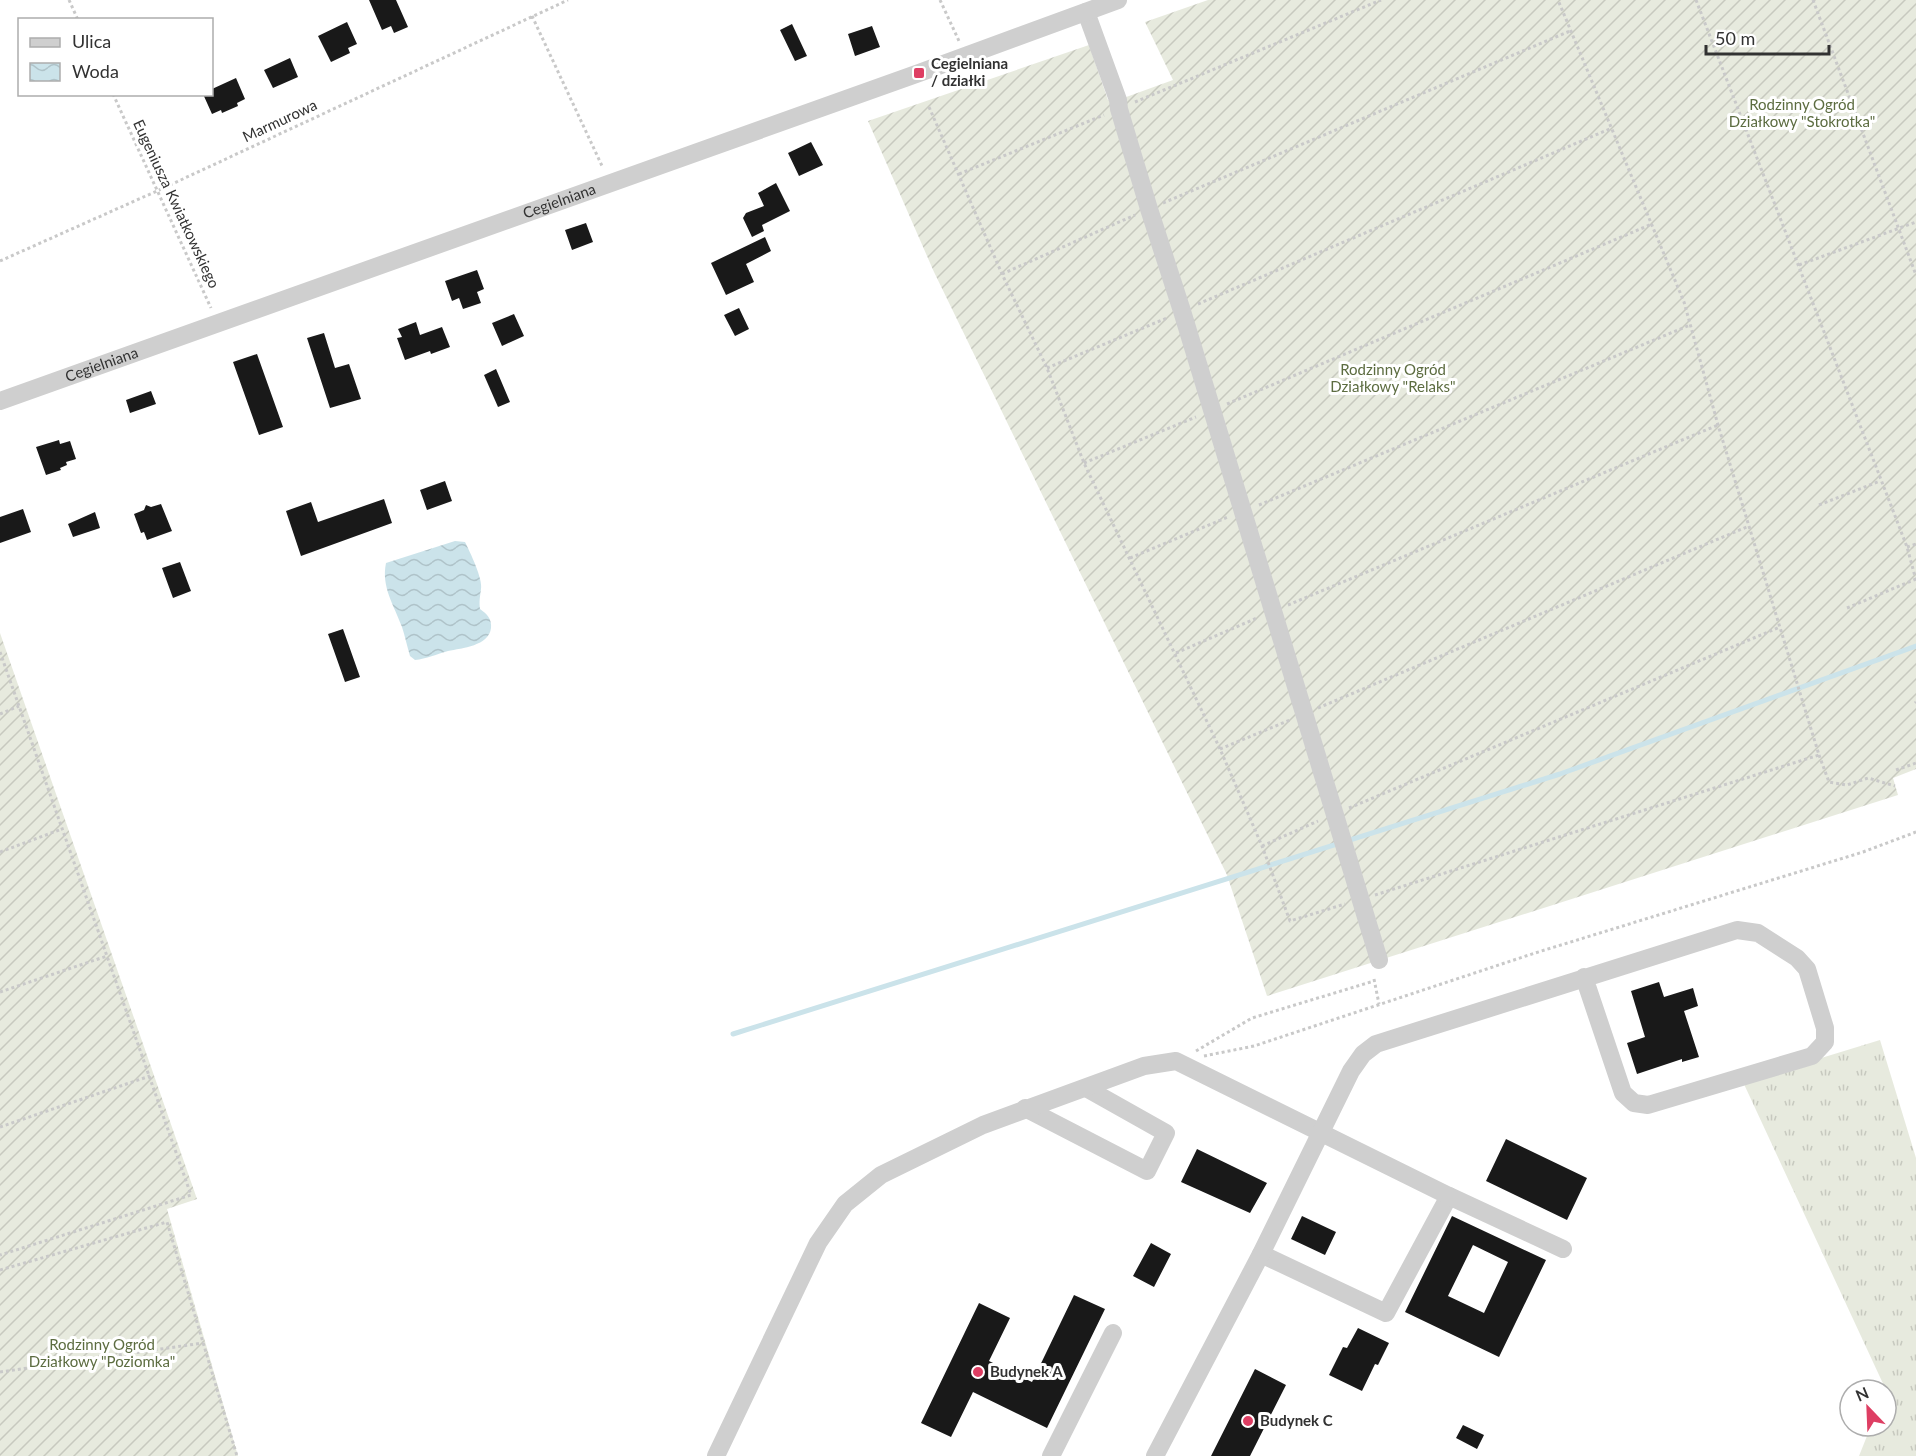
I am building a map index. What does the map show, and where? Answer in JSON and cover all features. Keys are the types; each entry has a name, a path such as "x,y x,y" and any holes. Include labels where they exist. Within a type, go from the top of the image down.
{"street":[{"name":"Cegielniana","path":"0,401 1118,0"},
{"path":"1086,12 1118,100 1149,209 1379,960"},
{"path":"1155,1456 1261,1254 1357,1061 1376,1044 1584,977 1737,930 1758,933 1797,957 1808,969 1825,1028 1825,1041 1812,1056 1648,1105 1634,1103 1623,1093 1584,977"},
{"path":"716,1456 818,1243 845,1204 881,1175 983,1125 1144,1066 1176,1061 1563,1250"},
{"path":"1025,1108 1147,1171 1166,1133 1086,1088"},
{"path":"1261,1254 1386,1313 1449,1196"},
{"path":"1051,1456 1113,1334"}],"path":[{"path":"69,0 77,18"},
{"name":"Marmurowa","path":"0,261 157,191 568,0"},
{"path":"940,0 966,56"},
{"path":"958,174 1381,0"},
{"path":"1558,0 1684,302 1718,425 1829,782 1847,785 1868,778 1895,786"},
{"path":"1696,0 1907,547 1916,579 1847,608"},
{"path":"1813,0 1916,275"},
{"path":"532,16 610,183"},
{"path":"1002,274 1149,209 1570,31"},
{"name":"Eugeniusza Kwiatkowskiego","path":"114,96 218,323"},
{"path":"929,106 1002,274 1047,368 1084,463 1220,749 1262,846 1290,921 1819,755"},
{"path":"1047,368 1612,128"},
{"path":"1799,265 1916,222"},
{"path":"1084,463 1652,224"},
{"path":"1130,558 1690,325"},
{"path":"1176,653 1718,425"},
{"path":"1819,505 1880,481"},
{"path":"1220,749 1749,526"},
{"path":"1907,547 1916,544"},
{"path":"1262,846 1780,627"},
{"path":"0,652 191,1195 0,1255"},
{"path":"0,714 19,706"},
{"path":"1896,770 1916,763"},
{"path":"0,852 62,829"},
{"path":"1176,1061 1254,1046 1547,949 1863,852 1916,832"},
{"path":"0,992 107,956"},
{"path":"1379,960 1374,981 1379,1004"},
{"path":"1176,1061 1251,1018 1374,981"},
{"path":"0,1127 150,1076"},
{"path":"0,1270 167,1222 237,1456"},
{"path":"0,1372 203,1343"}],"green space":[{"name":"Rodzinny Ogród Działkowy \"Relaks\"","path":"1208,0 1916,0 1916,769 1893,778 1898,795 1267,996 1227,875 934,272 868,121 1089,45 1108,100 1118,100 1173,80 1145,22"},
{"name":"Rodzinny Ogród Działkowy \"Poziomka\"","path":"0,633 197,1199 167,1209 238,1456 0,1456"},
{"path":"1880,1040 1916,1158 1916,1456 1859,1456 1866,1438 1898,1438 1898,1378 1880,1378 1743,1082"}],"water":[{"path":"455,541 465,542 476,565 481,585 480,609 490,619 489,634 474,645 415,660 410,656 387,588 386,563"}],"building":[{"path":"369,0 396,0 408,27 394,33 391,26 382,30"},
{"path":"347,22 357,44 348,48 350,53 331,62 318,36"},
{"path":"792,24 807,56 795,61 780,30"},
{"path":"872,26 880,47 855,56 848,34"},
{"path":"290,58 298,77 273,88 264,70"},
{"path":"236,78 245,99 237,103 238,106 222,113 221,110 212,114 204,96 213,96 213,89"},
{"path":"811,142 823,165 799,176 788,153"},
{"path":"776,183 790,211 762,225 764,231 752,237 743,218 746,213 764,206 758,193"},
{"path":"586,223 593,242 572,250 565,230"},
{"path":"765,237 771,251 746,264 754,282 726,295 711,263"},
{"path":"477,270 484,289 477,292 481,303 463,309 459,298 452,301 445,281"},
{"path":"739,308 749,329 735,336 724,315"},
{"path":"514,314 524,336 502,346 492,323"},
{"path":"416,322 420,335 442,327 450,347 405,360 397,338 402,337 398,329"},
{"path":"324,333 335,368 349,364 361,399 330,408 307,338"},
{"path":"257,354 283,427 259,435 233,362"},
{"path":"496,369 510,402 498,407 484,375"},
{"path":"151,391 156,404 130,413 126,400"},
{"path":"59,440 60,444 70,441 76,459 66,462 67,465 60,468 61,470 46,475 36,447"},
{"path":"445,481 452,501 427,510 420,490"},
{"path":"384,499 392,523 301,556 286,511 311,502 318,522"},
{"path":"161,504 172,531 147,540 144,532 141,533 134,514 144,510 146,505 151,507"},
{"path":"23,509 31,532 0,543 0,517"},
{"path":"95,512 100,528 73,537 68,524"},
{"path":"180,562 191,591 173,598 162,568"},
{"path":"343,629 360,677 345,682 328,634"},
{"path":"1659,982 1664,997 1693,988 1698,1006 1684,1011 1699,1057 1682,1062 1682,1059 1637,1074 1627,1043 1645,1037 1631,991"},
{"path":"1506,1139 1587,1178 1567,1220 1486,1181"},
{"path":"1197,1149 1267,1183 1250,1213 1181,1182"},
{"path":"1302,1216 1336,1232 1325,1255 1291,1239"},
{"path":"1452,1216 1546,1260 1499,1357 1405,1312","holes":["1473,1245 1508,1262 1484,1313 1448,1296"]},
{"path":"1151,1243 1171,1254 1154,1287 1133,1276"},
{"name":"Budynek A","path":"1074,1295 1105,1309 1047,1428 973,1392 951,1437 921,1423 979,1303 1010,1318 989,1361 1032,1382"},
{"path":"1358,1328 1389,1343 1378,1365 1375,1364 1362,1391 1329,1375 1343,1347 1347,1348"},
{"name":"Budynek C","path":"1255,1369 1286,1385 1250,1456 1211,1456"},
{"path":"1463,1425 1484,1435 1477,1449 1456,1438"}],"waterway":[{"path":"733,1034 1560,774 1916,646"}],"place":[{"name":"Cegielniana / działki","path":"919,73"},
{"name":"Budynek A","path":"978,1372"},
{"name":"Budynek C","path":"1248,1421"}],"park label":[{"name":"Rodzinny Ogród Działkowy \"Stokrotka\"","path":"1802,114"}]}
